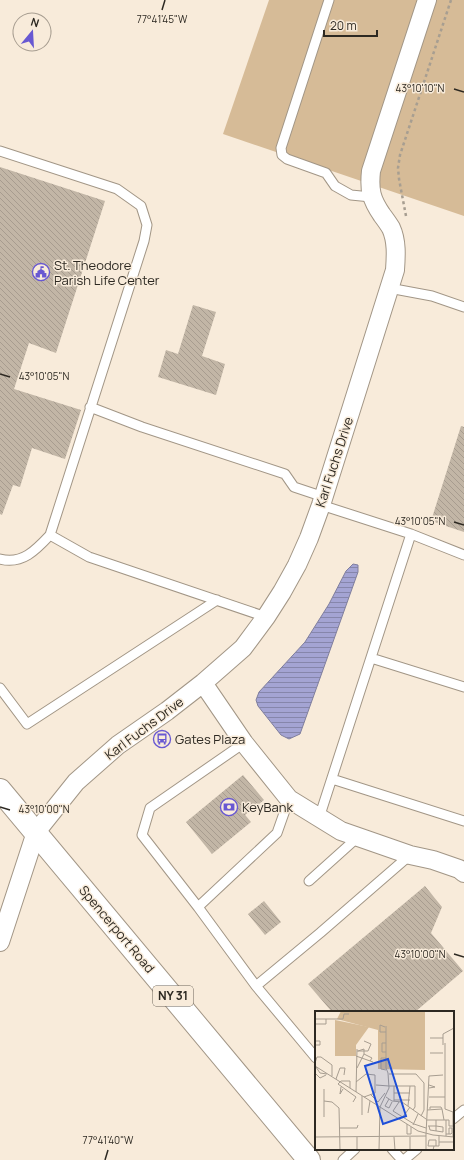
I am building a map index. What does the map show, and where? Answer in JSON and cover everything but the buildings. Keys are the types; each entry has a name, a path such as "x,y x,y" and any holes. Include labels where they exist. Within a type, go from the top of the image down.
{"main road":[{"name":"Spencerport Road","path":"0,790 309,1160"}],"street":[{"path":"371,197 371,171 375,156 427,0"},
{"name":"Karl Fuchs Drive","path":"36,832 76,782 118,745 167,711 203,683 243,648 266,617 297,565 309,538 322,501 395,270 395,242 390,228 371,197"},
{"path":"203,683 244,743 289,799 341,831 410,855 433,860 459,869 464,873"},
{"path":"0,942 36,832"}],"lane":[{"path":"329,0 281,148 282,155 287,159 326,173 335,186 351,195 371,197"},
{"path":"0,151 117,189 141,206 147,225 144,241 50,535 36,551 21,559 7,561 0,559"},
{"path":"389,288 432,296 464,307"},
{"path":"90,407 142,427 285,474 294,488 322,501 464,554"},
{"path":"320,818 411,534"},
{"path":"50,535 89,557 266,617"},
{"path":"0,688 27,724 217,600"},
{"path":"371,658 464,687"},
{"path":"244,743 150,808 142,836 198,907 256,986 315,1057"},
{"path":"332,779 464,821"},
{"path":"198,907 277,833 289,799"},
{"path":"309,881 358,837"},
{"path":"256,986 410,855"},
{"path":"454,1118 464,1110"},
{"path":"343,1160 354,1150"},
{"path":"393,1150 403,1160 416,1150"}],"path":[{"path":"390,228 404,222 406,218 399,179 398,168 400,155 451,0"}],"shaded area":[{"path":"269,0 464,0 464,216 223,134"}],"water":[{"path":"353,564 358,565 358,572 300,734 289,739 281,735 258,706 256,700 259,692 305,642 329,604 346,571"}],"place":[{"name":"St. Theodore Parish Life Center","path":"41,272"},
{"name":"Gates Plaza","path":"162,739"},
{"name":"KeyBank","path":"229,807"}]}
